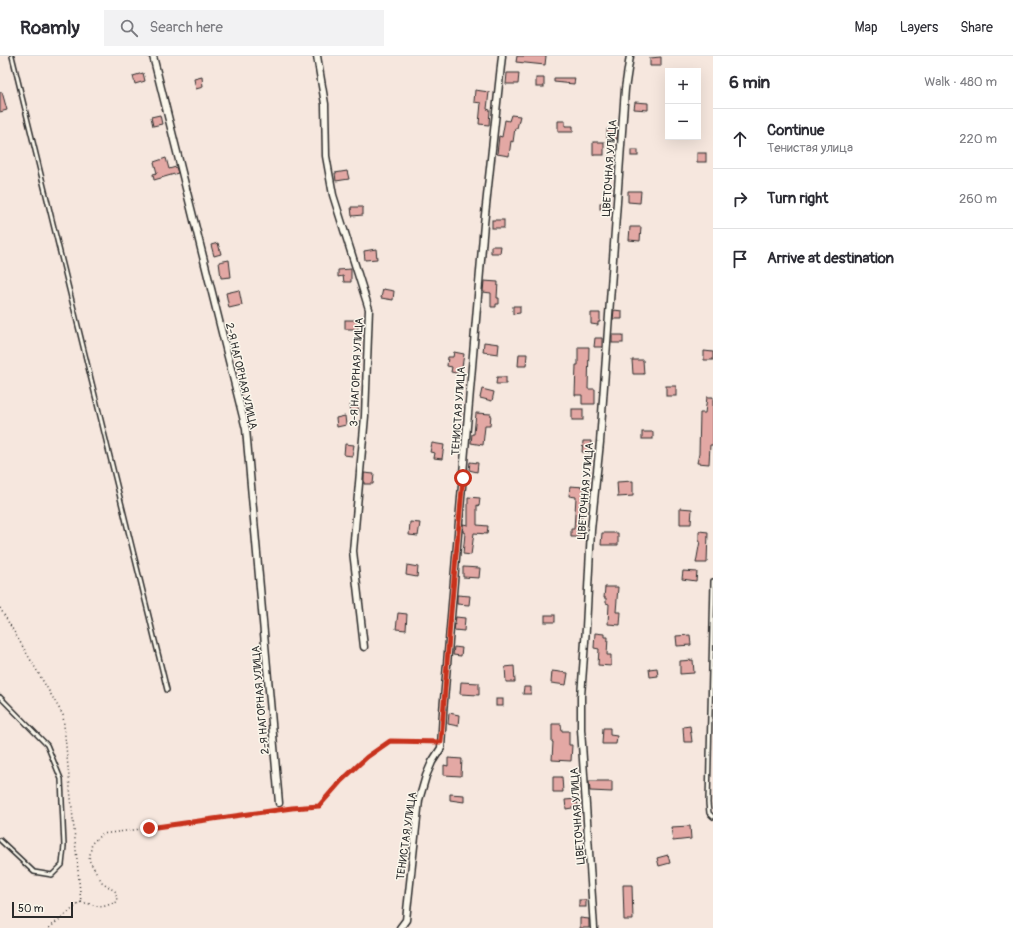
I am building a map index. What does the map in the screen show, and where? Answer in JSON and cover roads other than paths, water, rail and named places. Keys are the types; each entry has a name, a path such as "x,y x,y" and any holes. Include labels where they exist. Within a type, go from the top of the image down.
{"street":[{"name":"2-Я НАГОРНАЯ УЛИЦА","path":"153,56 246,429 279,803"},
{"name":"3-Я НАГОРНАЯ УЛИЦА","path":"317,56 325,104 326,156 333,195 369,309 365,416 353,551 364,647"},
{"name":"ТЕНИСТАЯ УЛИЦА","path":"400,928 406,920 419,800 426,776 432,762 441,748 450,623 484,224 502,56"},
{"name":"ЦВЕТОЧНАЯ УЛИЦА","path":"594,928 581,729 581,696 591,530 600,434 625,89 630,56"}],"lane":[{"path":"12,56 167,690"},
{"path":"713,581 708,802 709,813 713,817"},
{"path":"0,696 47,745 60,779 64,846 62,865 52,875 34,872 0,840"}]}
